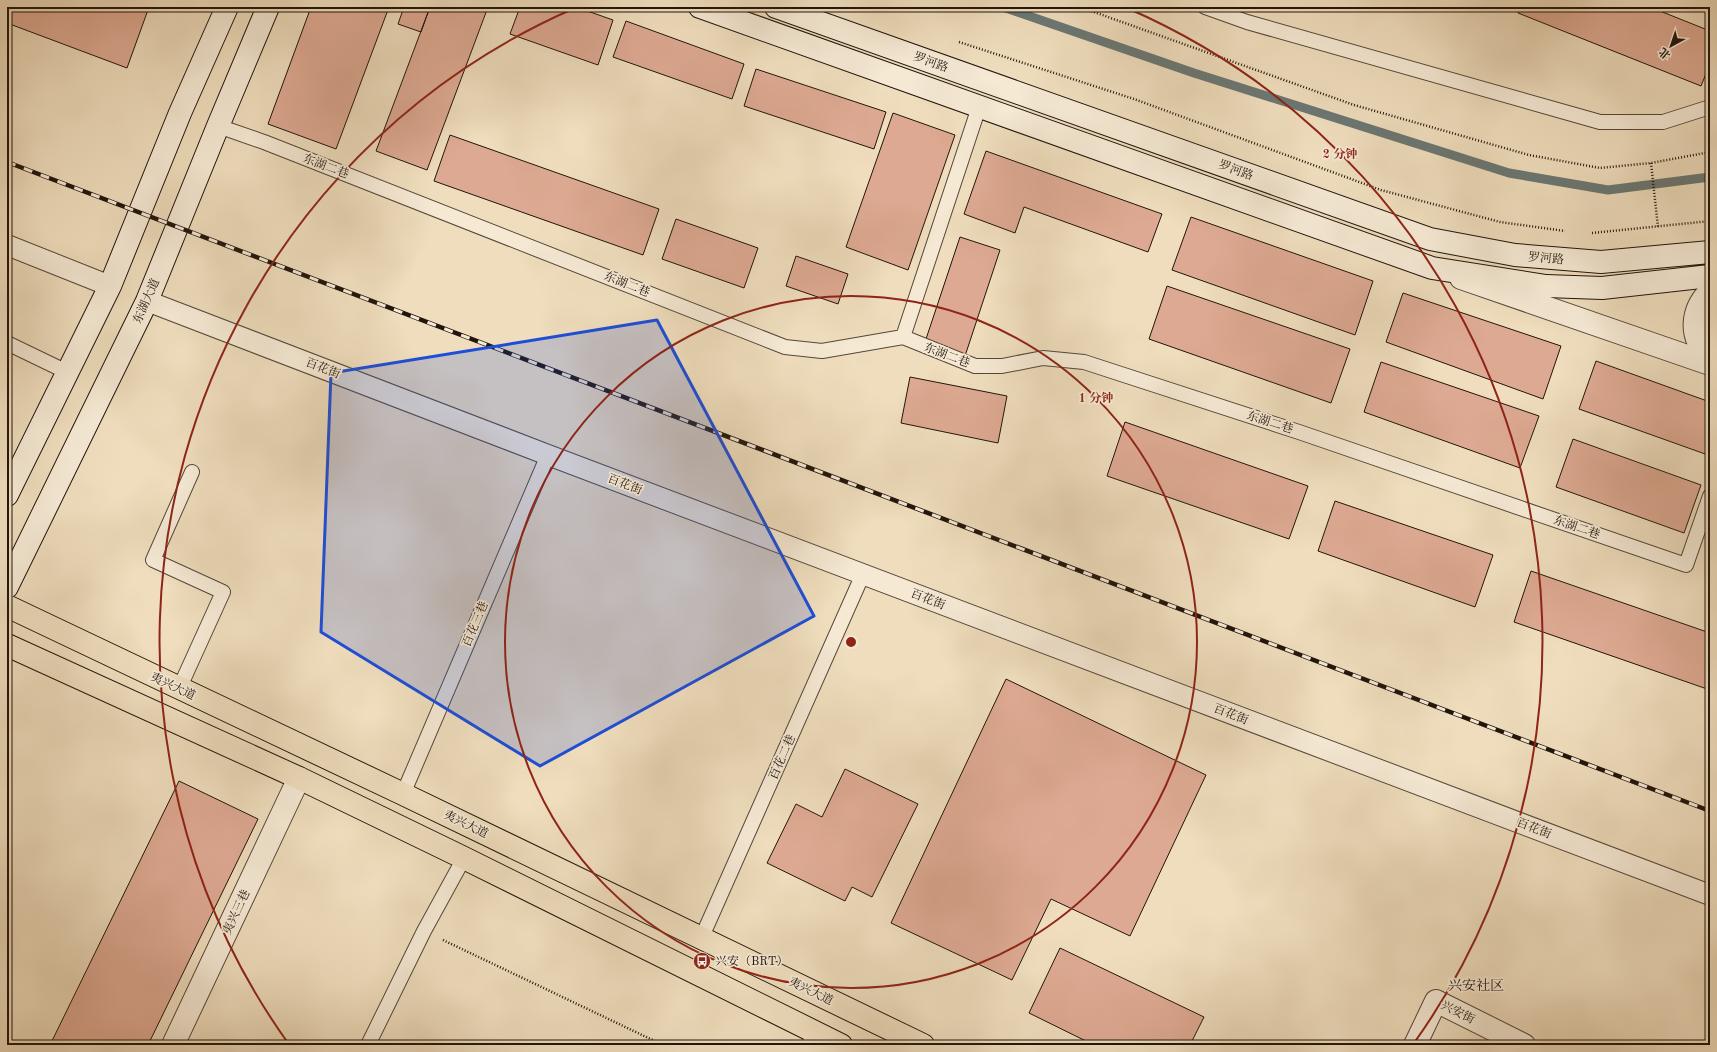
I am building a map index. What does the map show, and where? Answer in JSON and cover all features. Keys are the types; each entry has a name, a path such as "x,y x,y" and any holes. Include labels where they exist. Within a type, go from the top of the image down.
{"main road":[{"path":"7,495 110,286 180,113 227,7"},
{"name":"东湖大道","path":"7,587 147,301 268,7"},
{"path":"700,7 1432,268 1710,364"},
{"name":"罗河路","path":"776,7 1430,239 1515,255 1601,262 1710,252"},
{"path":"1432,268 1546,286 1602,288 1710,276"},
{"path":"1710,291 1702,299 1695,314 1696,334 1705,352 1710,356"},
{"name":"夷兴大道","path":"7,606 179,689 403,794 923,1045"},
{"path":"7,645 299,778 464,858 811,1039 842,1045"},
{"name":"夷兴三巷","path":"173,1045 299,778"},
{"name":"兴安街","path":"1415,1045 1436,1001 1524,1045"}],"street":[{"path":"7,245 110,286"},
{"name":"百花街","path":"147,301 548,455 1710,895"}],"lane":[{"path":"1205,7 1247,22 1600,122 1663,122 1710,107"},
{"path":"903,337 979,107"},
{"name":"东湖二巷","path":"218,126 264,142 785,347 822,351 903,337 975,366 1002,366 1043,358 1084,362 1299,432 1686,565 1710,496"},
{"path":"7,343 67,372"},
{"name":"百花三巷","path":"403,794 548,455"},
{"path":"179,689 223,592 152,560 192,472"},
{"name":"百花二巷","path":"701,939 863,574"},
{"path":"368,1045 424,931 464,858"}],"path":[{"path":"1080,7 1354,106 1529,155 1600,168 1651,163 1710,152"},
{"path":"953,40 1134,99 1381,190 1500,222 1572,232"},
{"path":"1651,163 1658,227"},
{"path":"1588,234 1710,221"},
{"path":"424,931 663,1045"}],"highlighted area":[{"path":"657,320 814,616 540,766 321,632 331,373"}],"building":[{"path":"7,7 149,7 127,68 7,23"},
{"path":"311,7 389,7 336,149 268,124"},
{"path":"404,7 430,7 421,32 398,24"},
{"path":"430,7 488,7 427,170 376,151"},
{"path":"520,7 576,7 613,20 598,65 510,34"},
{"path":"1520,7 1650,7 1710,31 1710,64 1701,86 1518,13"},
{"path":"626,21 744,64 732,99 613,57"},
{"path":"756,69 886,112 874,149 744,106"},
{"path":"893,113 955,135 908,270 846,247"},
{"path":"450,135 659,209 643,255 434,181"},
{"path":"986,151 1162,214 1148,252 1024,207 1015,233 964,214"},
{"path":"1191,217 1373,281 1355,335 1172,270"},
{"path":"676,219 758,248 744,288 662,259"},
{"path":"960,237 1000,250 965,356 925,342"},
{"path":"796,256 848,274 838,304 786,286"},
{"path":"1167,286 1350,349 1331,403 1149,339"},
{"path":"1403,293 1561,346 1543,399 1386,342"},
{"path":"1596,361 1710,402 1710,449 1708,455 1579,409"},
{"path":"1381,362 1539,416 1520,468 1364,412"},
{"path":"910,377 1007,396 998,443 901,423"},
{"path":"1125,422 1308,486 1289,539 1107,476"},
{"path":"1573,439 1701,485 1684,533 1556,487"},
{"path":"1335,501 1493,555 1475,607 1318,551"},
{"path":"1531,571 1710,633 1710,690 1514,622"},
{"path":"1006,679 1206,775 1130,936 1051,899 1012,980 891,923"},
{"path":"845,769 918,804 872,897 852,887 845,901 767,863 796,804 822,817"},
{"path":"179,781 258,819 148,1045 50,1045"},
{"path":"1060,948 1204,1017 1190,1045 1094,1045 1029,1013"}],"waterway":[{"path":"1003,7 1194,73 1509,173 1608,190 1710,177"}],"railway":[{"path":"7,162 1710,811"}],"place":[{"name":"兴安（BRT）","path":"702,961"}],"district":[{"name":"兴安社区","path":"1476,985"}]}
